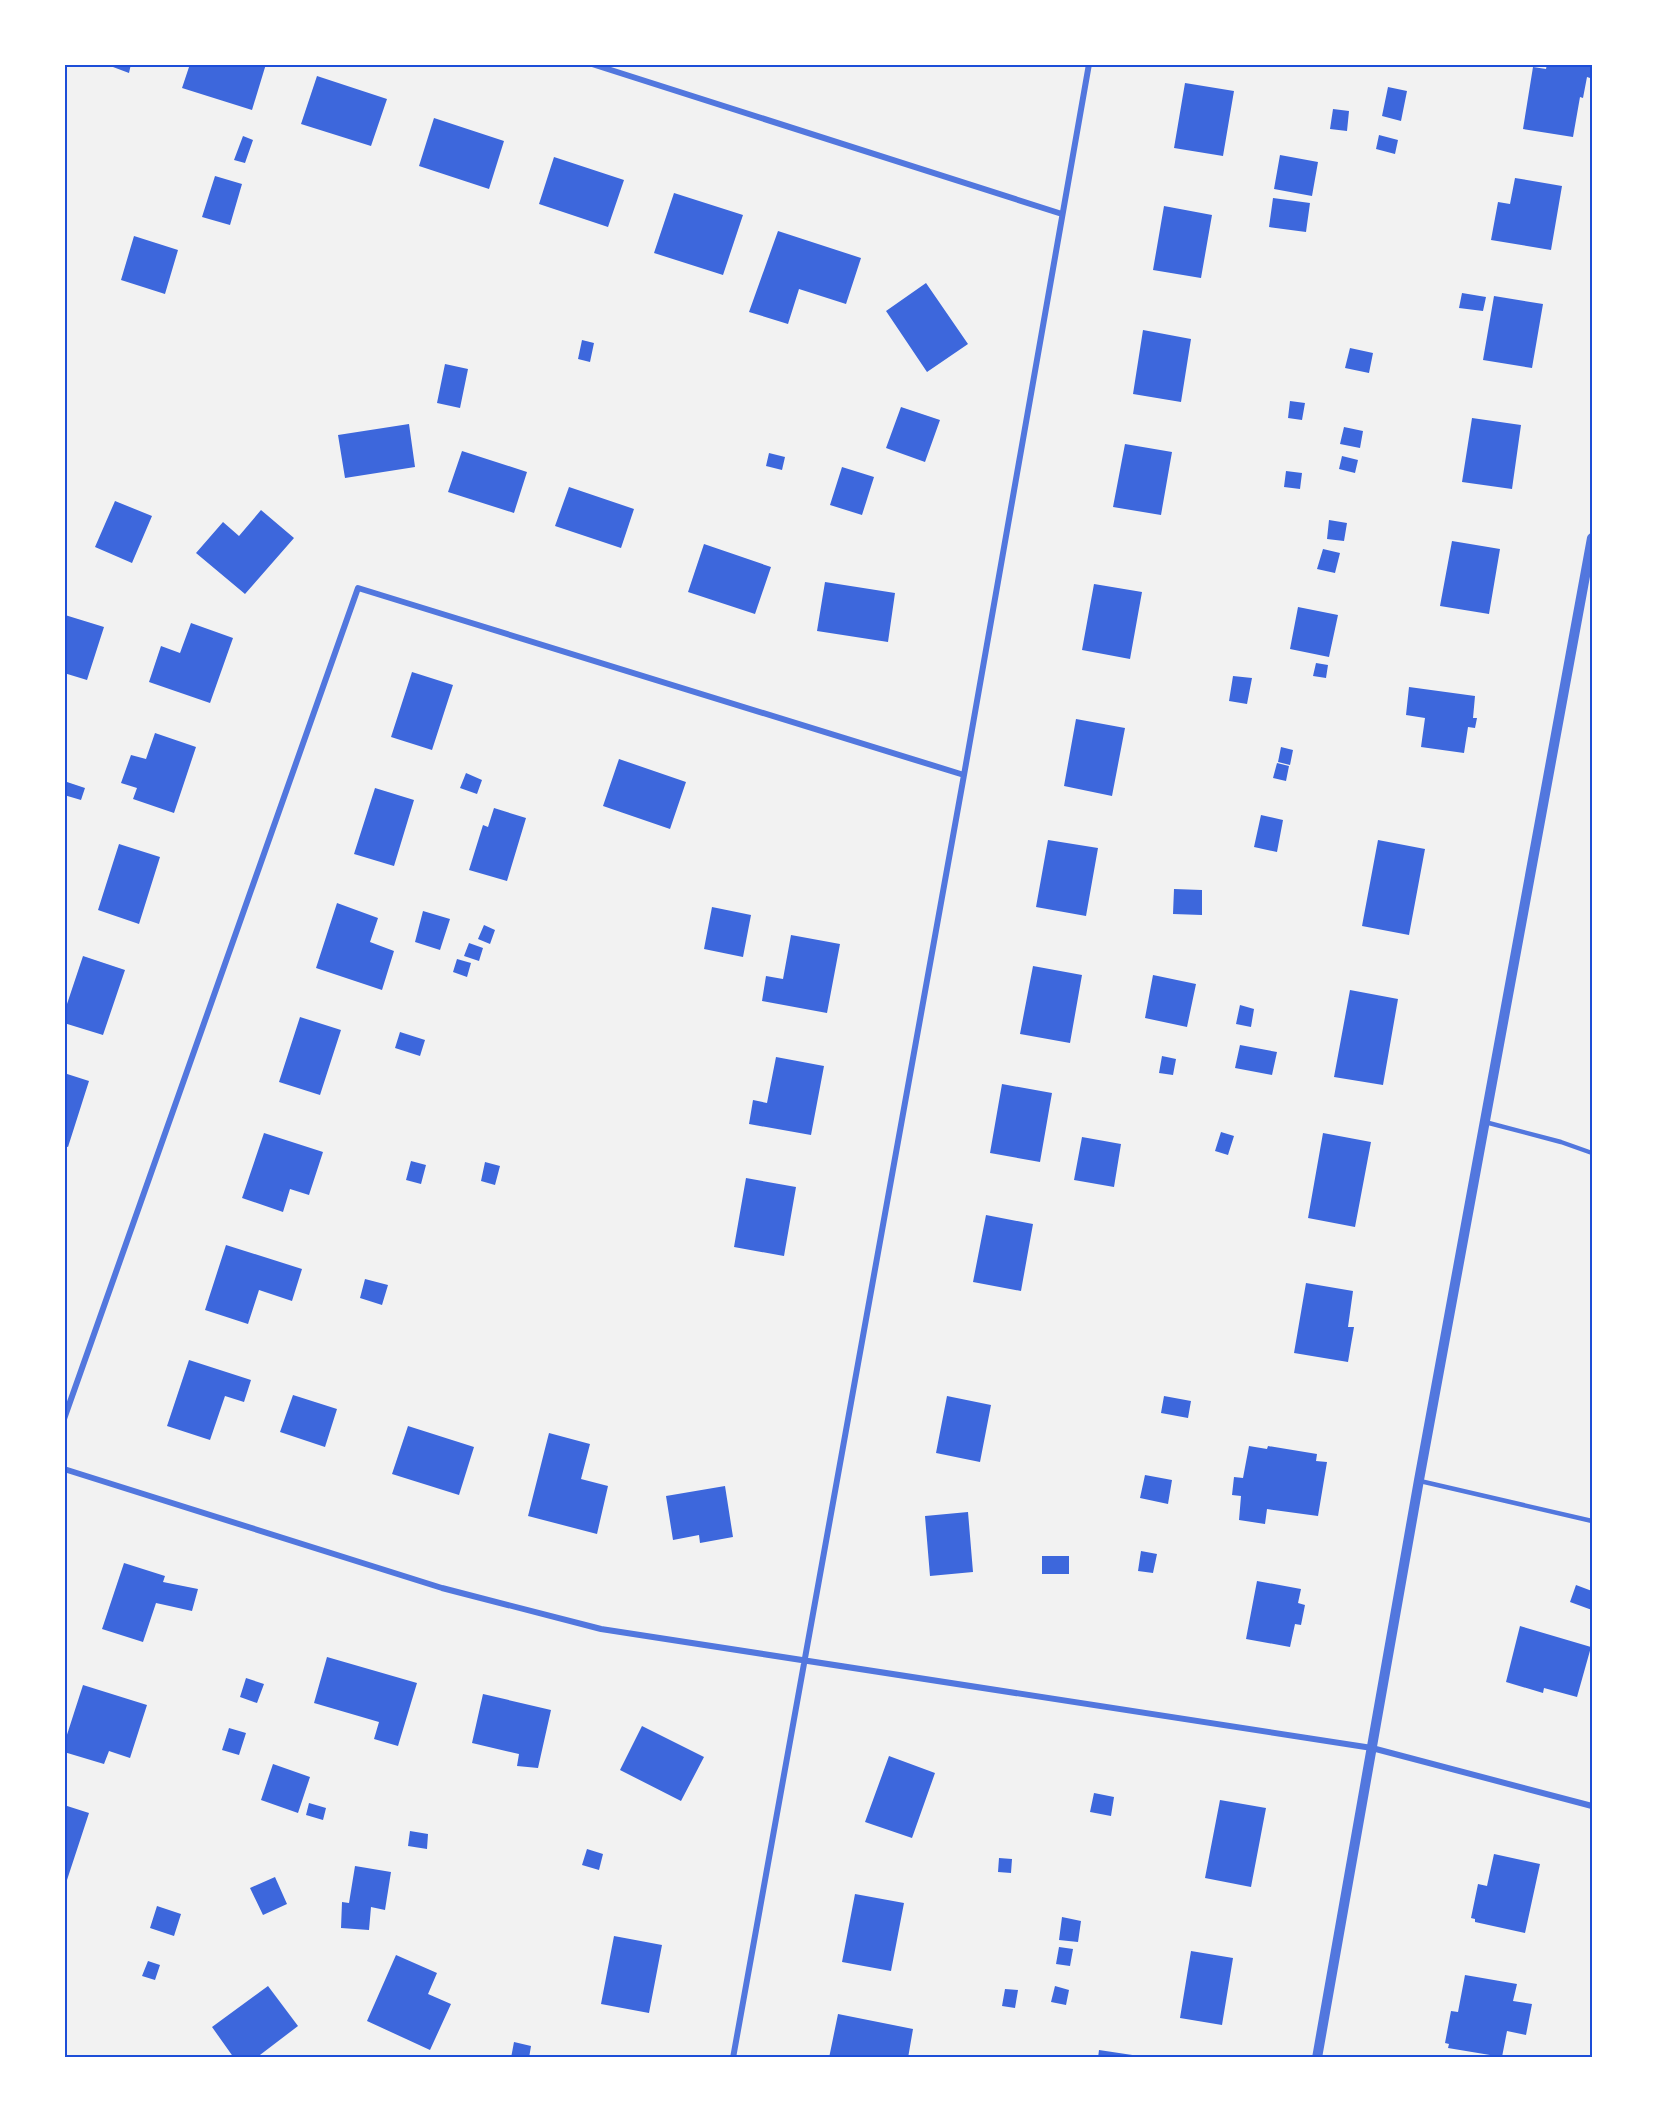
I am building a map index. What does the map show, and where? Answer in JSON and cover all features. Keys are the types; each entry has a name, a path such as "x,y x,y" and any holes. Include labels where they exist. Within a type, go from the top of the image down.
{"street":[{"path":"592,64 1062,214"},
{"path":"733,2058 964,776 1089,64"},
{"path":"1317,2058 1419,1480 1593,538"},
{"path":"64,1419 358,588 964,776"},
{"path":"64,1469 442,1588 601,1629 1372,1748 1593,1806"}],"lane":[{"path":"1485,1122 1593,1153"},
{"path":"1419,1480 1593,1521"}],"building":[{"path":"105,64 131,64 129,73"},
{"path":"190,64 266,64 252,110 182,88"},
{"path":"1547,64 1592,64 1583,98 1580,97 1573,137 1523,129 1533,67 1546,69"},
{"path":"317,76 387,99 371,146 301,124"},
{"path":"1185,83 1234,91 1223,156 1174,148"},
{"path":"1388,87 1407,91 1401,121 1382,116"},
{"path":"1333,109 1349,111 1347,131 1330,129"},
{"path":"434,118 504,141 489,189 419,166"},
{"path":"1379,135 1398,140 1395,154 1376,149"},
{"path":"243,136 253,140 245,163 234,160"},
{"path":"1280,155 1318,162 1312,196 1274,189"},
{"path":"554,157 624,180 608,227 539,204"},
{"path":"215,176 242,184 230,225 202,217"},
{"path":"1515,178 1562,186 1551,250 1491,240 1498,202 1510,204"},
{"path":"674,193 743,215 723,275 654,253"},
{"path":"1273,198 1310,203 1306,232 1269,227"},
{"path":"1164,206 1212,215 1201,278 1153,270"},
{"path":"778,231 861,258 846,304 799,289 788,324 749,312"},
{"path":"134,236 178,250 165,294 121,280"},
{"path":"926,283 968,344 927,372 886,311"},
{"path":"1462,293 1486,297 1483,311 1459,308"},
{"path":"1494,296 1543,304 1532,368 1483,360"},
{"path":"1143,330 1191,339 1181,402 1133,394"},
{"path":"582,340 594,343 590,362 578,359"},
{"path":"1350,348 1373,353 1369,373 1345,368"},
{"path":"445,364 468,369 460,408 437,403"},
{"path":"1290,401 1305,403 1302,420 1288,418"},
{"path":"901,407 940,420 925,462 886,448"},
{"path":"1472,418 1521,425 1512,489 1462,482"},
{"path":"409,424 415,467 345,478 338,435"},
{"path":"1344,427 1363,431 1360,448 1340,444"},
{"path":"1125,444 1172,452 1161,515 1113,507"},
{"path":"462,451 527,472 514,513 448,492"},
{"path":"769,453 785,457 782,470 766,466"},
{"path":"1342,456 1358,460 1355,473 1339,469"},
{"path":"842,467 874,477 862,515 830,505"},
{"path":"1286,471 1302,473 1300,489 1284,487"},
{"path":"569,487 634,509 621,548 555,526"},
{"path":"115,501 152,516 132,563 95,547"},
{"path":"261,510 294,538 245,594 196,553 223,522 239,536"},
{"path":"1329,520 1347,523 1344,541 1327,539"},
{"path":"1452,541 1500,549 1489,614 1440,606"},
{"path":"704,544 771,567 755,614 688,592"},
{"path":"1323,549 1340,553 1335,573 1317,569"},
{"path":"825,582 895,593 888,642 817,631"},
{"path":"1094,584 1142,592 1130,659 1082,650"},
{"path":"1298,607 1338,615 1329,657 1290,649"},
{"path":"65,615 104,627 87,680 64,673"},
{"path":"191,623 233,638 210,703 149,682 161,646 180,653"},
{"path":"1316,663 1328,665 1326,678 1313,676"},
{"path":"412,672 453,685 432,750 391,737"},
{"path":"1233,676 1252,678 1247,704 1229,701"},
{"path":"1409,687 1475,696 1473,718 1477,718 1475,728 1468,727 1464,753 1421,747 1425,718 1406,715"},
{"path":"1076,719 1125,728 1112,796 1064,786"},
{"path":"155,733 196,747 174,813 133,799 137,788 121,783 131,755 146,759"},
{"path":"1281,747 1293,750 1290,765 1278,762"},
{"path":"619,759 686,782 670,829 603,806"},
{"path":"1277,763 1289,766 1286,781 1273,778"},
{"path":"466,773 482,780 477,794 460,788"},
{"path":"64,781 85,788 81,800 64,795"},
{"path":"375,788 414,800 394,866 354,854"},
{"path":"494,808 526,818 507,881 469,870 483,825 488,827"},
{"path":"1261,815 1283,820 1277,852 1254,847"},
{"path":"1048,840 1098,848 1086,916 1036,907"},
{"path":"1378,840 1425,849 1409,935 1362,926"},
{"path":"119,844 160,857 139,924 98,910"},
{"path":"1174,889 1202,890 1202,915 1173,914"},
{"path":"337,903 378,918 370,942 394,951 382,990 316,968"},
{"path":"712,907 751,915 743,957 704,949"},
{"path":"423,911 450,919 440,950 415,942"},
{"path":"484,925 495,930 490,944 478,939"},
{"path":"791,935 840,944 827,1013 762,1001 766,976 783,979"},
{"path":"469,943 483,948 479,961 464,956"},
{"path":"83,956 125,970 103,1035 64,1023 64,1013"},
{"path":"457,959 471,963 467,977 453,972"},
{"path":"1033,966 1082,975 1070,1043 1020,1034"},
{"path":"1153,975 1196,984 1187,1027 1145,1018"},
{"path":"1350,990 1398,999 1383,1085 1334,1077"},
{"path":"1240,1005 1254,1009 1251,1027 1236,1024"},
{"path":"300,1017 341,1030 320,1095 279,1082"},
{"path":"400,1032 425,1040 420,1056 395,1048"},
{"path":"1240,1045 1277,1052 1272,1075 1235,1068"},
{"path":"1162,1056 1176,1059 1173,1075 1159,1073"},
{"path":"776,1057 824,1066 811,1135 749,1124 753,1100 767,1103"},
{"path":"64,1073 89,1081 68,1147 64,1146"},
{"path":"1002,1084 1052,1093 1040,1162 990,1153"},
{"path":"1221,1132 1234,1136 1228,1155 1215,1151"},
{"path":"264,1133 323,1152 309,1195 290,1189 283,1212 242,1198"},
{"path":"1323,1133 1371,1142 1355,1227 1308,1218"},
{"path":"1082,1137 1121,1144 1114,1187 1074,1180"},
{"path":"411,1161 426,1165 421,1184 406,1180"},
{"path":"485,1162 500,1166 495,1185 481,1181"},
{"path":"746,1178 796,1187 784,1256 734,1247"},
{"path":"986,1215 1033,1224 1021,1291 973,1282"},
{"path":"226,1245 302,1269 292,1301 259,1290 248,1324 205,1310"},
{"path":"365,1279 388,1285 382,1305 360,1298"},
{"path":"1306,1283 1353,1291 1348,1327 1354,1327 1348,1362 1294,1353"},
{"path":"189,1360 251,1380 244,1402 225,1396 210,1440 167,1426"},
{"path":"293,1395 337,1409 325,1447 280,1432"},
{"path":"947,1396 991,1405 980,1462 936,1453"},
{"path":"1164,1396 1191,1401 1188,1418 1161,1413"},
{"path":"408,1426 474,1447 459,1495 392,1474"},
{"path":"549,1433 590,1444 581,1479 608,1486 597,1534 528,1516"},
{"path":"1249,1446 1267,1449 1268,1446 1317,1454 1316,1461 1327,1462 1318,1516 1267,1509 1265,1524 1239,1520 1241,1496 1232,1495 1234,1477 1243,1478"},
{"path":"1145,1475 1172,1480 1168,1504 1140,1498"},
{"path":"725,1486 733,1537 700,1543 699,1535 673,1540 666,1496"},
{"path":"968,1512 973,1572 930,1576 925,1516"},
{"path":"1141,1551 1157,1554 1153,1573 1138,1571"},
{"path":"1042,1556 1069,1556 1069,1574 1042,1574"},
{"path":"124,1563 165,1576 163,1582 198,1589 192,1611 156,1603 143,1642 102,1629"},
{"path":"1257,1581 1301,1589 1298,1603 1305,1605 1301,1625 1295,1624 1290,1647 1246,1639"},
{"path":"1576,1585 1592,1591 1592,1610 1570,1602"},
{"path":"1520,1626 1591,1647 1577,1697 1544,1688 1543,1693 1506,1682"},
{"path":"327,1657 417,1683 398,1746 374,1739 379,1722 314,1703"},
{"path":"246,1678 264,1684 257,1703 240,1697"},
{"path":"83,1685 147,1705 130,1758 109,1751 104,1764 64,1752 64,1744"},
{"path":"483,1694 551,1710 538,1768 517,1766 519,1754 472,1743"},
{"path":"642,1726 704,1757 681,1801 620,1770"},
{"path":"229,1728 246,1733 239,1755 222,1750"},
{"path":"889,1756 935,1773 912,1838 865,1822"},
{"path":"273,1764 310,1777 298,1813 261,1800"},
{"path":"1094,1793 1114,1797 1111,1816 1090,1812"},
{"path":"1220,1800 1266,1808 1251,1887 1205,1878"},
{"path":"309,1803 326,1808 323,1820 306,1815"},
{"path":"64,1805 89,1813 67,1880 64,1879"},
{"path":"410,1831 428,1834 427,1849 408,1846"},
{"path":"587,1849 603,1854 599,1870 582,1865"},
{"path":"1494,1854 1540,1864 1525,1933 1475,1922 1475,1919 1471,1918 1478,1884 1487,1886"},
{"path":"999,1858 1012,1859 1011,1873 998,1872"},
{"path":"355,1866 391,1872 385,1910 371,1907 369,1930 341,1928 342,1902 349,1903"},
{"path":"275,1877 287,1904 263,1915 250,1888"},
{"path":"855,1894 904,1903 891,1971 842,1962"},
{"path":"157,1906 181,1914 174,1936 150,1928"},
{"path":"1062,1917 1081,1921 1078,1942 1059,1940"},
{"path":"614,1936 662,1945 649,2013 601,2004"},
{"path":"1059,1947 1073,1949 1070,1966 1056,1964"},
{"path":"1191,1951 1233,1958 1222,2025 1180,2018"},
{"path":"396,1955 437,1973 428,1994 451,2004 430,2050 367,2021"},
{"path":"148,1961 160,1965 155,1980 142,1976"},
{"path":"1465,1975 1517,1984 1513,2001 1532,2004 1526,2035 1507,2031 1502,2057 1448,2048 1449,2044 1445,2043 1451,2011 1458,2012"},
{"path":"268,1986 298,2026 256,2058 234,2058 212,2027"},
{"path":"1055,1986 1069,1990 1066,2005 1051,2002"},
{"path":"1005,1989 1018,1990 1015,2008 1002,2006"},
{"path":"838,2014 913,2029 908,2058 829,2058"},
{"path":"514,2042 531,2046 529,2058 511,2058"},
{"path":"1099,2050 1139,2056 1139,2058 1098,2058"}]}
